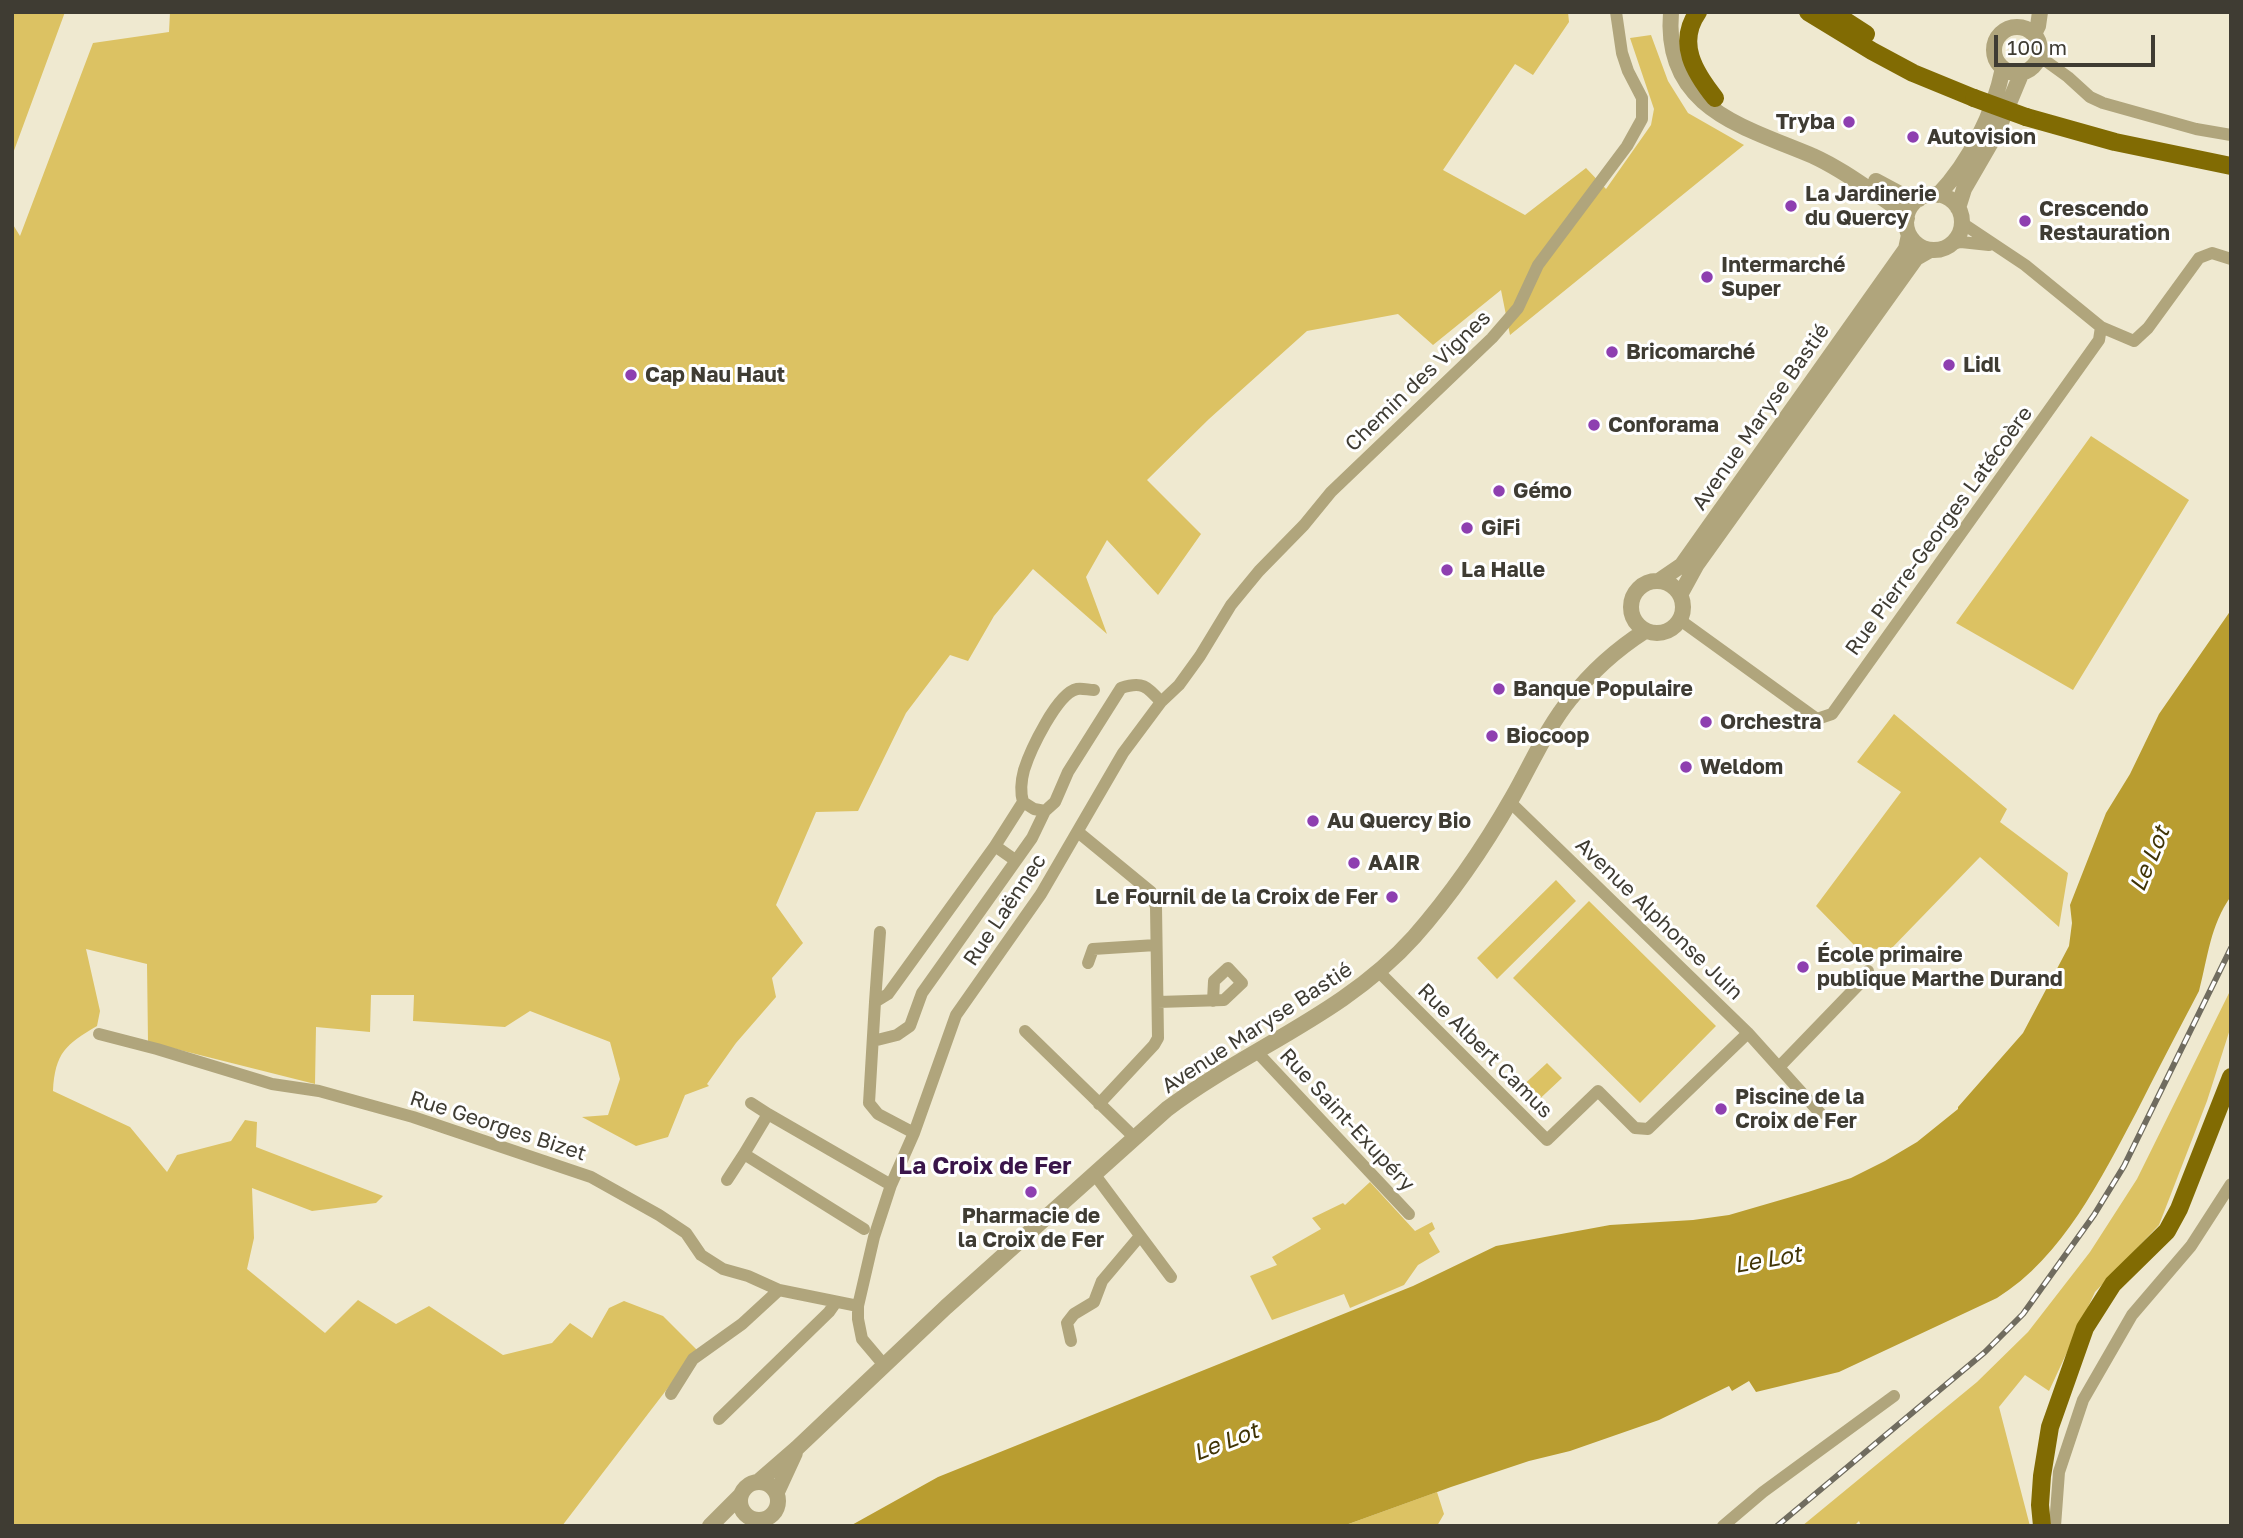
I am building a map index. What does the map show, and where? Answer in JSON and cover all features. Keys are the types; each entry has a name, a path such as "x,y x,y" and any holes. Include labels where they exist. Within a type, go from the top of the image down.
{"main road":[{"path":"1698,12 1690,29 1688,47 1694,69 1715,98"},
{"path":"1797,12 1868,55 1914,77 1949,87"},
{"path":"1808,12 1913,73 2026,117 2115,142 2231,166"},
{"path":"1832,12 1949,87"},
{"path":"2042,1526 2042,1476 2050,1427 2085,1328 2113,1284 2168,1231 2231,1077"}],"street":[{"name":"Chemin des Vignes","path":"1304,525 1331,492 1492,338 1518,308 1538,265 1627,146 1642,119 1642,98 1628,72 1622,53 1616,12"},
{"path":"1671,12 1670,35 1674,53 1689,86 1703,102 1723,117 1841,170 1898,207 1922,247 1938,250 1961,242 1993,246"},
{"path":"1680,12 1682,48 1689,66 1699,82 1715,98 1751,120 1847,161 1892,191 1919,199 1938,195 1953,201 1960,216 1993,246 2025,265 2101,327 2134,341 2148,328 2199,258 2212,253 2231,259"},
{"path":"2028,25 2040,48 2033,67 2015,73 2003,68 1998,62 1994,47 2007,20 2013,27 2028,25 2038,26 2040,12"},
{"path":"2039,56 2090,97 2103,103 2196,129 2231,135"},
{"path":"1938,195 1976,139 1998,94 2003,68"},
{"path":"1952,244 1961,231 1964,189 1993,139 2022,72"},
{"path":"1908,226 1909,211 1919,199"},
{"name":"Avenue Maryse Bastié","path":"759,1481 1134,1137 1193,1090 1335,1006 1379,972 1441,905 1510,802 1570,698 1639,625 1630,609 1634,593 1643,584 1660,580 1682,565 1906,249 1908,226"},
{"name":"Avenue Maryse Bastié","path":"1680,620 1683,607 1680,595 1697,564 1916,258 1930,250"},
{"name":"Rue Pierre-Georges Latécoère","path":"1680,620 1817,719 1832,714 2099,340 2101,327"},
{"name":"Rue Laënnec","path":"884,1365 862,1339 858,1306 874,1237 891,1185 914,1133 956,1015 1041,894 1123,753 1161,702 1179,685 1231,605 1259,570 1304,525"},
{"path":"1660,580 1672,585 1680,595"},
{"path":"1639,625 1665,632 1680,620"},
{"path":"873,1041 897,1035 910,1026 922,993 1032,838 1045,811 1055,803 1068,772 1121,688 1132,684 1144,685 1161,702"},
{"path":"1045,811 1034,809 1023,802 1020,789 1024,769 1038,737 1063,698 1076,689 1094,690"},
{"path":"875,1002 888,994 995,846 1023,802"},
{"name":"Avenue Alphonse Juin","path":"1510,802 1748,1032 1820,1113"},
{"path":"1078,832 1151,892 1156,906 1158,1038 1099,1104"},
{"path":"995,846 1015,860"},
{"path":"880,932 869,1103 878,1114 914,1133"},
{"path":"1088,963 1093,949 1156,945"},
{"path":"1780,1066 1865,978 1868,971"},
{"name":"Rue Albert Camus","path":"1379,972 1547,1140 1598,1091 1635,1128 1648,1129 1748,1032"},
{"path":"1158,1002 1213,1001"},
{"path":"1025,1031 1134,1137"},
{"name":"Rue Georges Bizet","path":"99,1034 272,1084 319,1091 413,1117 591,1177 659,1214 686,1233 701,1255 711,1264 779,1290 858,1306"},
{"name":"Rue Saint-Exupéry","path":"1256,1052 1409,1214"},
{"path":"751,1103 891,1185"},
{"path":"727,1180 768,1114"},
{"path":"744,1154 864,1229"},
{"path":"1094,1175 1171,1277"},
{"path":"2055,1526 2059,1472 2082,1400 2132,1315 2191,1246 2231,1184"},
{"path":"1071,1341 1067,1323 1074,1314 1094,1302 1102,1281 1140,1236"},
{"path":"671,1394 693,1359 742,1324 779,1290"},
{"path":"719,1419 829,1312 836,1301"},
{"path":"1723,1526 1763,1492 1894,1396"},
{"name":"Avenue Maryse Bastié","path":"777,1492 797,1448"},
{"path":"713,1524 749,1484 759,1481 769,1484 777,1492 778,1498 769,1520"},
{"path":"740,1496 742,1508 769,1520"},
{"path":"713,1524 769,1520"}],"shaded area":[{"path":"12,12 65,12 12,156"},
{"path":"170,12 1568,12 1569,22 1533,75 1515,64 1443,170 1525,215 1586,168 1606,189 1651,125 1654,109 1630,38 1651,35 1668,81 1688,113 1744,145 1510,335 1501,290 1433,345 1398,314 1307,331 1209,419 1147,480 1201,534 1158,595 1107,540 1086,577 1107,634 1033,569 994,616 968,661 950,655 906,713 858,811 816,812 776,905 803,943 772,978 776,997 736,1043 707,1084 709,1086 685,1095 668,1137 636,1146 582,1117 608,1115 620,1079 610,1042 530,1011 505,1027 413,1021 414,995 371,995 370,1032 316,1027 315,1084 148,1042 147,964 86,949 100,1011 97,1026 77,1038 64,1051 56,1067 53,1091 130,1127 167,1172 177,1155 231,1141 245,1120 257,1122 256,1147 383,1196 376,1203 312,1211 252,1188 254,1238 247,1269 325,1333 358,1300 396,1324 429,1306 503,1355 552,1343 570,1323 592,1338 609,1308 624,1301 663,1316 697,1350 562,1526 12,1526 12,223 20,236 93,43 169,32"},
{"path":"2091,436 2189,500 2073,690 1956,623"},
{"path":"1894,714 2007,809 2000,822 2068,873 2059,927 1980,857 1887,953 1856,947 1816,906 1901,792 1857,762"},
{"path":"1556,880 1576,901 1497,979 1477,958"},
{"path":"1589,901 1716,1026 1640,1103 1513,978"},
{"path":"2231,989 2231,1026 2207,1101 2159,1225 2095,1292 2049,1391 2025,1375 1999,1407 2030,1526 1861,1526 1859,1521 1854,1526 1802,1526 1977,1382 2028,1332 2090,1252 2137,1179"},
{"path":"1547,1063 1562,1078 1531,1107 1516,1092"},
{"path":"1370,1182 1415,1231 1432,1222 1435,1229 1429,1233 1440,1252 1418,1265 1404,1285 1350,1308 1344,1294 1272,1320 1250,1276 1277,1265 1272,1257 1321,1229 1312,1218 1343,1203 1345,1205"},
{"path":"1437,1492 1444,1514 1437,1526 1343,1526"}],"water":[{"name":"Le Lot","path":"2231,610 2231,896 2214,930 2199,991 2110,1162 2079,1214 2042,1261 2021,1281 1997,1298 1839,1372 1756,1392 1749,1381 1732,1391 1729,1386 1659,1420 1570,1451 1529,1461 1451,1487 1343,1526 850,1526 938,1477 1413,1286 1496,1246 1610,1225 1729,1215 1851,1178 1917,1142 1958,1109 2023,1033 2069,946 2072,923 2070,905 2106,813 2130,774 2159,714"}],"railway":[{"path":"1777,1526 1985,1352 2023,1314 2094,1215 2124,1166 2231,948"}],"place":[{"name":"Tryba","path":"1849,122"},
{"name":"Autovision","path":"1913,137"},
{"name":"La Jardinerie du Quercy","path":"1791,206"},
{"name":"Crescendo Restauration","path":"2025,221"},
{"name":"Intermarché Super","path":"1707,277"},
{"name":"Bricomarché","path":"1612,352"},
{"name":"Lidl","path":"1949,365"},
{"name":"Cap Nau Haut","path":"631,375"},
{"name":"Conforama","path":"1594,425"},
{"name":"Gémo","path":"1499,491"},
{"name":"GiFi","path":"1467,528"},
{"name":"La Halle","path":"1447,570"},
{"name":"Banque Populaire","path":"1499,689"},
{"name":"Orchestra","path":"1706,722"},
{"name":"Biocoop","path":"1492,736"},
{"name":"Weldom","path":"1686,767"},
{"name":"Au Quercy Bio","path":"1313,821"},
{"name":"AAIR","path":"1354,863"},
{"name":"Le Fournil de la Croix de Fer","path":"1392,897"},
{"name":"École primaire publique Marthe Durand","path":"1803,967"},
{"name":"Piscine de la Croix de Fer","path":"1721,1109"},
{"name":"Pharmacie de la Croix de Fer","path":"1031,1192"}],"district":[{"name":"La Croix de Fer","path":"985,1166"}]}
